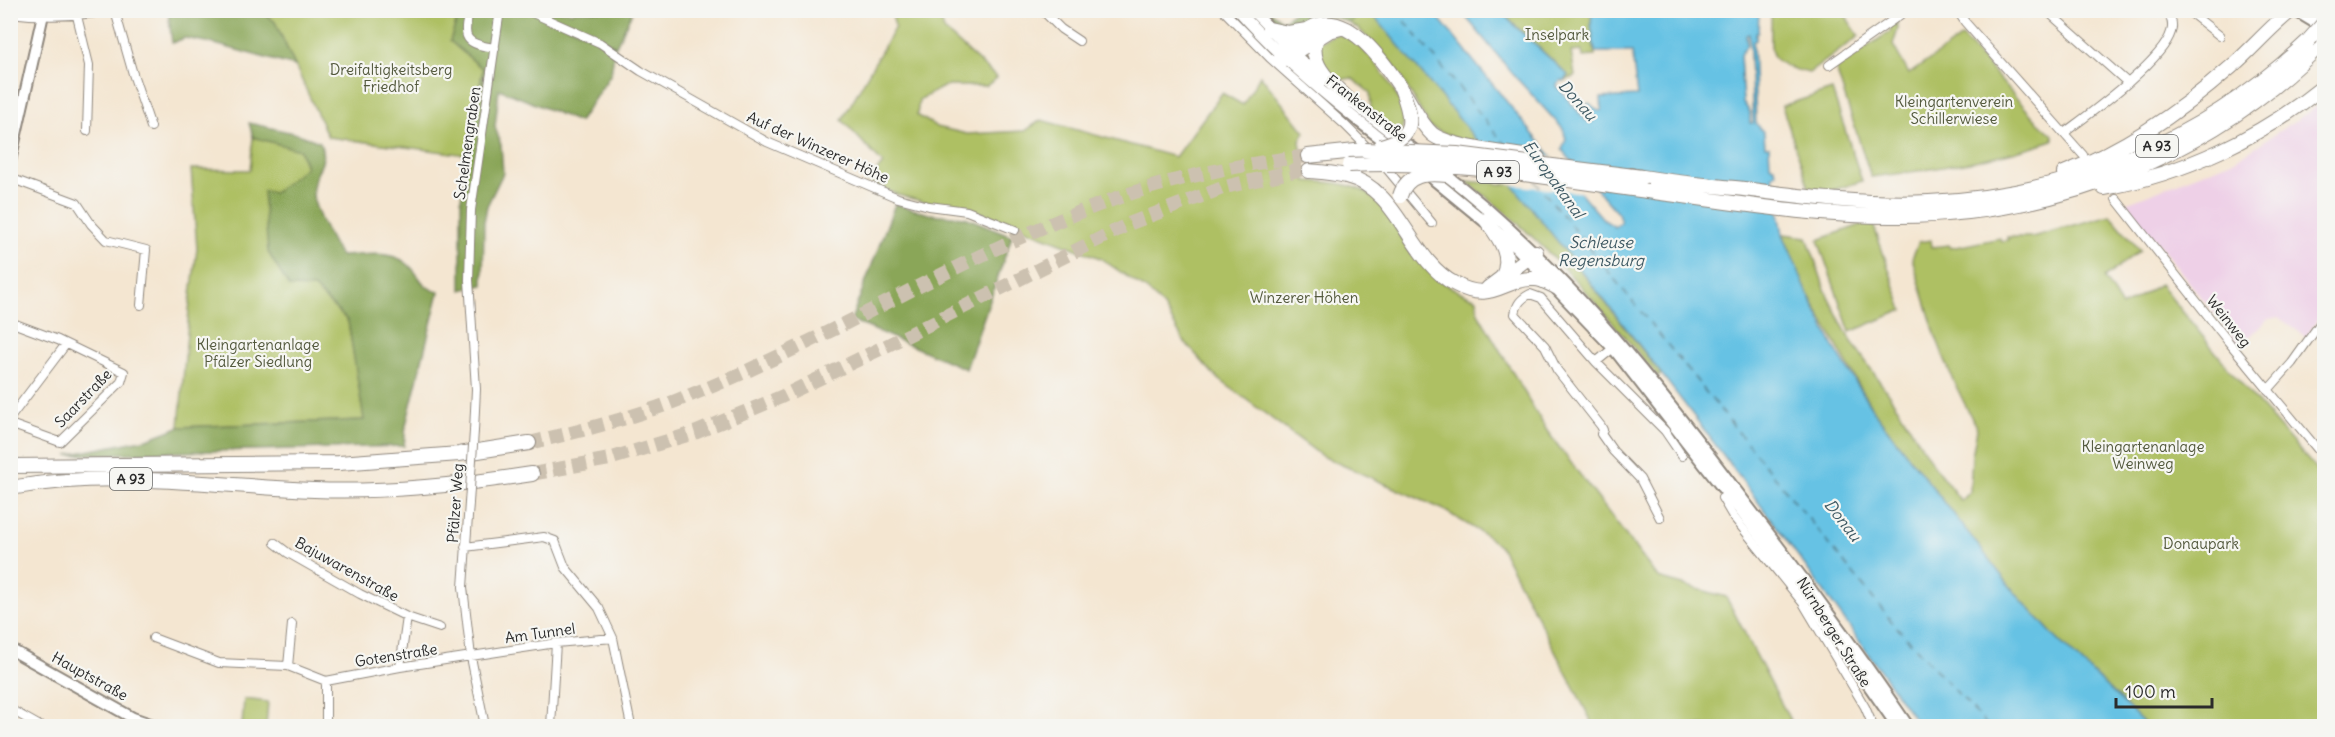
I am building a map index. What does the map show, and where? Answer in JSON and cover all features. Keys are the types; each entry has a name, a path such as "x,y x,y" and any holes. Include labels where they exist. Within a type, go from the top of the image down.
{"highway":[{"path":"2270,30 2273,10"},
{"path":"1980,198 2066,172 2130,142 2169,118 2191,101 2293,10"},
{"name":"A 93","path":"1308,165 1398,163 1437,165 1814,212 1901,216 2013,205 2078,190 2152,162 2217,128 2266,94 2317,43 2325,23"},
{"path":"1287,54 1313,35 1323,24 1346,29 1370,48 1432,134 1447,141 1642,177"},
{"path":"1269,29 1313,35"},
{"path":"1313,35 1317,64 1348,100"},
{"name":"A 93","path":"1308,165 1343,151 1457,154 1808,197 1896,202 1980,198 2087,175 2144,152 2207,119 2317,43"},
{"path":"2078,190 2117,186 2191,163 2243,139 2282,117 2325,86"},
{"path":"1365,150 1396,142 1406,134 1410,116 1401,88"},
{"path":"1308,165 1346,176 1373,189 1389,205 1424,258 1443,276 1467,289 1496,290 1532,257"},
{"path":"1407,234 1401,216 1400,196 1405,184 1416,176 1439,174 1647,191"},
{"path":"1486,220 1506,252 1508,280"},
{"path":"1508,280 1536,279 1556,287"},
{"name":"A 93","path":"11,485 87,466 374,461 459,454 530,443"},
{"path":"10,466 87,466"},
{"name":"A 93","path":"11,485 137,478 315,490 395,490 475,483 532,474"}],"main road":[{"name":"Frankenstraße","path":"1238,10 1287,54 1462,187 1532,257"},
{"name":"Frankenstraße","path":"1252,10 1323,95 1532,257"},
{"path":"2293,10 2309,15 2325,28"},
{"path":"10,160 43,14"},
{"path":"1532,257 1556,287 1617,345 1803,591 1897,726"},
{"path":"1532,257 1617,345 1691,431 1810,586 1908,726"},
{"name":"Hauptstraße","path":"10,649 133,718 156,726"}],"street":[{"path":"470,10 464,28 467,37 472,43 495,48"},
{"name":"Schelmengraben","path":"469,280 471,210 500,10"},
{"name":"Auf der Winzerer Höhe","path":"526,10 600,43 641,70 767,142 898,198 929,207 967,211 1015,230"},
{"path":"1042,10 1061,29 1079,40"},
{"path":"1223,10 1284,71 1345,125 1397,179 1432,223"},
{"path":"1829,64 1907,10"},
{"path":"1957,10 1965,22 2083,155"},
{"path":"2046,10 2128,83"},
{"path":"10,14 76,16 116,11 133,74 152,127"},
{"path":"2064,134 2128,83 2168,40 2172,27 2167,12 2191,13 2220,36"},
{"path":"76,16 89,65 87,131"},
{"path":"10,178 77,203 91,224 106,240 146,250 141,305"},
{"name":"Weinweg","path":"2115,199 2268,390 2325,457"},
{"name":"Pfälzer Weg","path":"469,280 476,389 463,587 471,657 485,726"},
{"path":"1660,518 1640,479 1612,451 1601,434 1603,430 1601,426 1557,370 1545,346 1515,314 1516,305 1530,294 1541,298 1596,362 1665,431 1682,456"},
{"path":"2268,390 2292,363 2325,318"},
{"path":"10,322 66,344 10,418"},
{"name":"Saarstraße","path":"10,424 60,442 121,382 124,372 66,344"},
{"path":"1596,362 1617,345"},
{"name":"Nürnberger Straße","path":"1722,498 1732,515 1803,603 1873,726"},
{"path":"465,547 550,537 555,542 572,576 599,608 613,638 631,726"},
{"name":"Bajuwarenstraße","path":"275,543 288,554 360,594 407,617 440,628"},
{"name":"Bajuwarenstraße","path":"400,667 407,617"},
{"path":"288,666 292,624"},
{"path":"153,638 219,663 288,666 326,681 326,726"},
{"name":"Am Tunnel","path":"471,657 556,643 613,638"},
{"path":"551,726 556,643"},
{"name":"Gotenstraße","path":"326,681 471,657"},
{"path":"10,709 40,726"}],"shaded area":[{"path":"2324,102 2324,310 2306,337 2278,317 2267,320 2240,346 2126,203 2235,160"}],"green space":[{"path":"532,10 615,47 611,74 579,122 499,89 495,127 501,145 503,173 487,206 484,222 483,285 461,290 461,199 483,69 450,41 460,11"},
{"path":"629,10 632,12 616,46 542,11 572,13 573,11"},
{"path":"168,11 261,11 275,22 295,66 185,38 172,43"},
{"name":"Dreifaltigkeitsberg Friedhof","path":"261,11 460,11 450,41 483,69 467,155 328,137 275,22"},
{"name":"Winzerer Höhen","path":"886,11 938,11 944,30 997,78 986,86 945,86 919,100 917,115 937,127 967,134 1025,131 1041,120 1175,157 1222,93 1243,105 1260,75 1305,132 1300,141 1306,181 1348,185 1371,196 1386,212 1410,249 1429,272 1460,292 1477,299 1478,313 1547,431 1658,578 1726,597 1793,726 1594,726 1501,548 1487,536 1442,509 1322,456 1216,377 1183,340 1164,307 1148,291 1100,258 967,207 929,203 898,195 867,181 883,164 842,120 895,27 892,14"},
{"path":"1258,11 1270,11 1283,21 1295,11 1354,11 1359,15 1349,23 1335,17 1324,17 1295,26 1285,26 1273,22"},
{"path":"1354,11 1370,11 1483,145 1462,142 1430,127 1394,65 1360,30 1349,23 1358,16"},
{"name":"Inselpark","path":"1500,11 1592,11 1591,24 1595,56 1583,57 1582,51 1571,52 1575,76 1564,81 1568,75"},
{"path":"1771,11 1842,11 1859,36 1809,73 1793,69 1776,59 1772,53"},
{"name":"Kleingartenverein Schillerwiese","path":"1897,22 1898,29 1893,45 1909,74 1962,37 2035,119 2053,135 2053,140 1963,163 1871,177 1835,66 1844,58 1847,60 1891,31 1889,27"},
{"path":"1336,34 1358,45 1369,55 1387,80 1406,116 1400,135 1371,112 1370,93 1352,78 1334,81 1325,72 1318,46 1321,41"},
{"path":"1832,90 1862,181 1812,197 1782,106"},
{"path":"249,123 298,134 320,142 323,157 314,180 313,194 322,222 340,256 382,254 398,258 410,266 427,287 439,292 406,425 404,446 67,455 147,439 179,427 364,420 348,321 314,288 289,287 268,252 263,191 274,193 306,167 300,150 253,137"},
{"name":"Kleingartenanlage Pfälzer Siedlung","path":"253,137 300,150 306,168 274,193 263,192 314,288 348,321 365,420 179,427 189,310 197,249 191,169 250,170"},
{"path":"1465,181 1514,185 1661,374 1658,377 1591,298 1544,248 1519,224"},
{"path":"895,204 929,214 965,217 1012,236 966,369 851,320"},
{"path":"2110,215 2140,250 2104,278 2122,307 2160,284 2249,393 2324,478 2324,726 2147,726 2055,637 2016,594 1874,412 1807,292 1783,234 1807,237 1826,292 1848,336 1898,408 1934,466 1961,501 1970,492 1972,456 1977,429 1953,380 1936,337 1912,258 1919,242 1931,240 1932,247 1949,245 1951,248 2000,238 2001,241 2008,240 2007,237 2032,237"},
{"path":"1872,221 1903,310 1850,332 1818,240"},
{"path":"244,699 268,702 266,726 242,726"}],"water":[{"path":"1370,11 1433,11 1585,198 1604,220 1615,227 1621,222 1618,213 1562,150 1566,139 1563,129 1512,73 1461,11 1500,11 1568,75 1564,81 1561,80 1556,85 1589,124 1594,120 1593,115 1585,106 1589,103 1598,111 1602,110 1601,98 1637,96 1632,52 1595,52 1591,24 1592,11 1759,11 1758,33 1753,42 1756,123 1764,133 1765,146 1769,146 1770,165 1775,168 1776,173 1772,176 1783,234 1807,292 1834,347 1874,412 2016,594 2055,637 2147,726 1919,726 1788,543 1653,362","holes":["1749,34 1753,123 1750,123 1750,112 1743,102 1740,55 1747,45 1746,35"]}],"pier":[{"path":"1478,145 1557,158 1585,193 1510,185"}],"ferry route":[{"path":"1396,10 1507,147"},
{"path":"1535,181 1893,623 1988,726"}],"tunnel":[{"path":"529,443 641,413 732,378 994,250 1101,204 1151,187 1203,174 1255,163 1308,156"},
{"path":"532,474 609,459 697,432 781,397 1131,223 1225,187 1307,168"}],"water label":[{"name":"Donau","path":"1578,100"},
{"name":"Europakanal","path":"1554,179"},
{"name":"Schleuse Regensburg","path":"1601,251"},
{"name":"Donau","path":"1843,520"}],"park label":[{"name":"Kleingartenanlage Weinweg","path":"2143,454"},
{"name":"Donaupark","path":"2201,543"}]}
